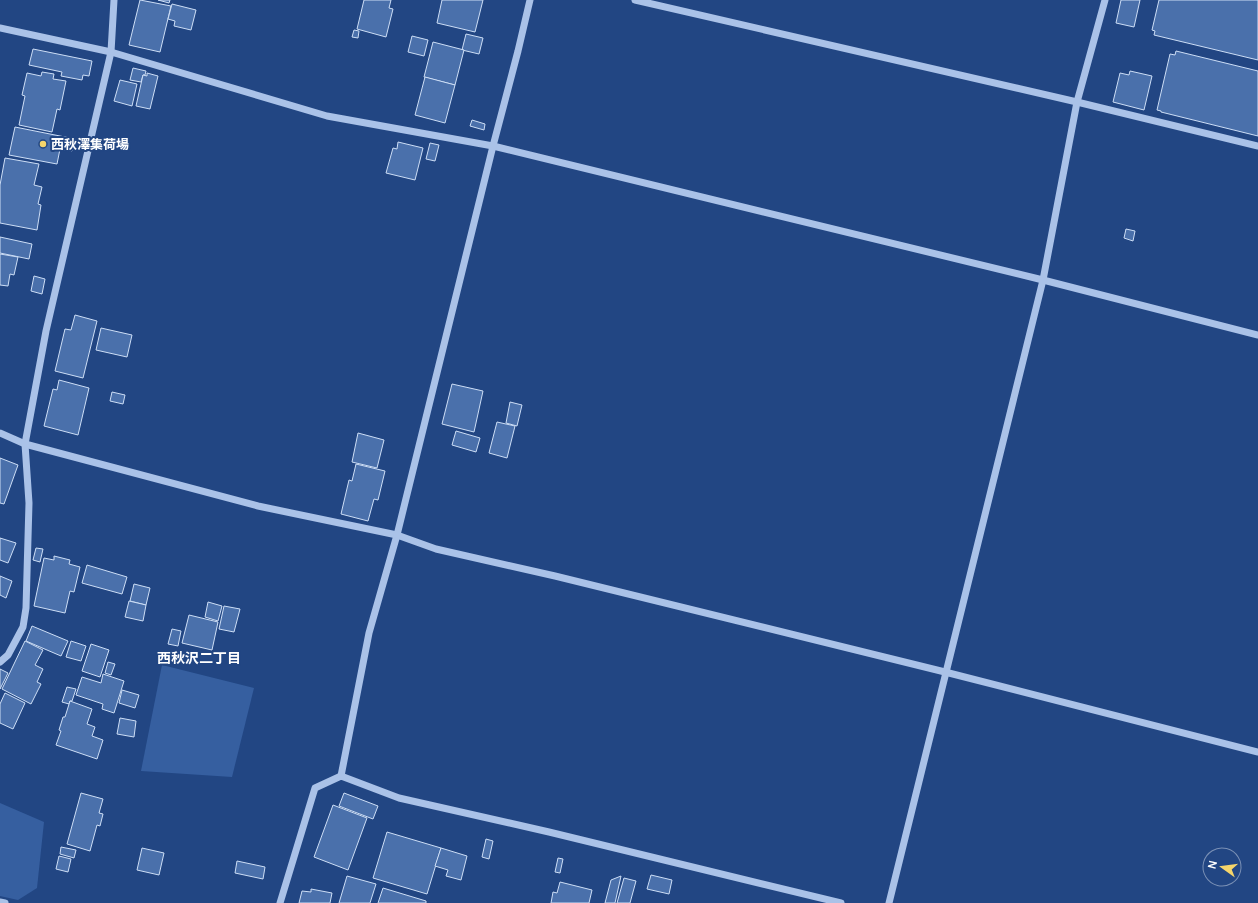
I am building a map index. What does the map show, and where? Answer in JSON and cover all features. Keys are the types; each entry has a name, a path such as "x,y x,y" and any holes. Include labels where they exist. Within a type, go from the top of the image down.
{"street":[{"path":"0,662 8,655 23,627 26,608 29,503 25,444 46,331 111,52 114,0"},
{"path":"341,776 369,633 397,535 530,0"},
{"path":"635,0 1077,102 1258,146"},
{"path":"889,903 1043,280 1077,102 1105,0"},
{"path":"0,28 111,52 327,116 493,146 1043,280 1258,335"},
{"path":"0,433 25,444 258,506 397,535 436,549 562,578 946,672 1258,752"},
{"path":"280,903 314,788 341,776 400,798 549,832 840,903"},
{"path":"0,902 5,903"}],"shaded area":[{"path":"162,665 254,688 232,777 141,771"},
{"path":"0,803 44,822 37,888 18,900 0,896"}],"building":[{"path":"140,0 171,6 160,52 129,45"},
{"path":"158,0 170,0 169,3"},
{"path":"364,0 391,0 389,8 393,9 386,37 357,29"},
{"path":"442,0 483,0 475,32 437,23"},
{"path":"1121,0 1140,0 1134,27 1116,23"},
{"path":"1159,0 1258,0 1258,60 1154,35 1155,31 1152,30"},
{"path":"172,4 196,10 191,30 174,26 175,21 168,19"},
{"path":"354,30 359,31 358,38 352,37"},
{"path":"466,34 483,38 479,54 462,50"},
{"path":"412,36 428,40 424,56 408,52"},
{"path":"433,42 464,50 455,85 424,77"},
{"path":"33,49 92,61 89,76 83,75 82,80 61,76 62,72 29,65"},
{"path":"1176,51 1258,71 1258,136 1157,110 1170,54 1175,55"},
{"path":"133,68 146,71 141,82 130,80"},
{"path":"1130,71 1152,76 1144,110 1113,102 1120,73 1129,75"},
{"path":"42,72 54,74 53,79 66,81 60,110 57,109 52,132 19,125 25,96 22,95 27,73 41,76"},
{"path":"147,73 158,76 150,109 136,106 143,75 147,76"},
{"path":"425,77 455,85 445,123 415,115"},
{"path":"120,80 137,84 132,106 114,101"},
{"path":"472,120 485,124 484,130 470,126"},
{"name":"西秋澤集荷場","path":"15,127 75,139 72,151 60,149 57,164 9,155"},
{"path":"398,142 423,148 415,180 386,173 393,148 397,149"},
{"path":"430,143 439,145 435,161 426,159"},
{"path":"5,158 39,164 34,185 42,187 38,204 41,205 37,230 0,223 0,185"},
{"path":"1126,229 1135,231 1133,241 1124,238"},
{"path":"0,237 32,244 29,259 0,253"},
{"path":"0,254 18,257 14,275 10,274 8,286 0,285"},
{"path":"34,276 45,279 42,294 31,291"},
{"path":"75,315 97,321 83,378 55,371 65,329 71,330"},
{"path":"101,328 132,335 127,357 96,350"},
{"path":"59,380 89,388 78,435 44,426 53,389 57,390"},
{"path":"452,384 483,391 474,432 442,424"},
{"path":"112,392 125,395 123,404 110,401"},
{"path":"510,402 522,405 517,426 506,423"},
{"path":"497,422 515,426 507,458 489,453"},
{"path":"456,431 480,438 476,452 452,445"},
{"path":"358,433 384,440 377,468 352,462"},
{"path":"0,458 18,465 4,504 0,503"},
{"path":"356,464 385,471 378,500 374,499 368,521 341,514 349,480 352,481"},
{"path":"0,538 16,543 8,563 0,560"},
{"path":"36,548 43,549 40,562 33,560"},
{"path":"54,556 70,560 69,564 80,567 74,592 70,591 65,613 34,606 44,558 54,560"},
{"path":"87,565 127,577 122,594 82,583"},
{"path":"0,576 12,581 6,598 0,595"},
{"path":"134,584 150,588 146,605 130,601"},
{"path":"129,601 146,605 143,621 125,617"},
{"path":"208,602 222,606 218,621 205,617"},
{"path":"224,606 240,609 234,632 219,629"},
{"path":"189,615 218,622 212,650 182,643"},
{"path":"32,626 68,641 61,656 26,641"},
{"path":"172,629 181,631 178,646 168,644"},
{"path":"25,641 43,650 35,665 43,669 37,682 41,684 31,704 2,689"},
{"path":"71,641 86,646 81,661 66,657"},
{"path":"91,644 109,650 100,677 82,671"},
{"path":"108,662 115,664 111,675 105,673"},
{"path":"0,669 8,673 0,689"},
{"path":"103,674 124,681 114,713 102,709 103,704 76,695 82,677 101,683"},
{"path":"67,687 76,689 72,701 70,701 69,704 62,702"},
{"path":"122,690 139,695 135,708 119,703"},
{"path":"5,693 25,703 13,729 0,723 0,704"},
{"path":"70,701 92,709 87,724 95,727 92,736 103,740 97,759 56,745 61,731 59,730 63,717 65,717"},
{"path":"120,718 136,721 134,737 117,734"},
{"path":"81,793 103,799 99,813 103,814 100,826 97,825 90,851 67,844"},
{"path":"344,793 378,806 373,819 339,806"},
{"path":"333,805 367,818 348,870 314,857"},
{"path":"387,832 441,848 427,894 373,878"},
{"path":"486,839 493,841 489,859 482,857"},
{"path":"61,847 76,850 74,858 60,854"},
{"path":"142,848 164,853 159,875 137,870"},
{"path":"441,848 467,856 461,880 446,876 448,870 435,866"},
{"path":"59,856 71,859 68,872 56,869"},
{"path":"558,858 563,859 560,873 555,872"},
{"path":"237,861 265,867 263,879 235,873"},
{"path":"651,875 672,880 669,894 647,889"},
{"path":"347,876 376,884 370,903 339,903"},
{"path":"621,876 615,903 605,903 611,880"},
{"path":"624,878 636,881 630,903 617,903"},
{"path":"560,882 592,890 589,903 551,903 553,892 557,893"},
{"path":"383,888 426,901 426,903 378,903"},
{"path":"311,889 332,893 330,903 299,903 302,891 311,892"}],"place":[{"name":"西秋澤集荷場","path":"43,144"}],"district":[{"name":"西秋沢二丁目","path":"199,658"}]}
